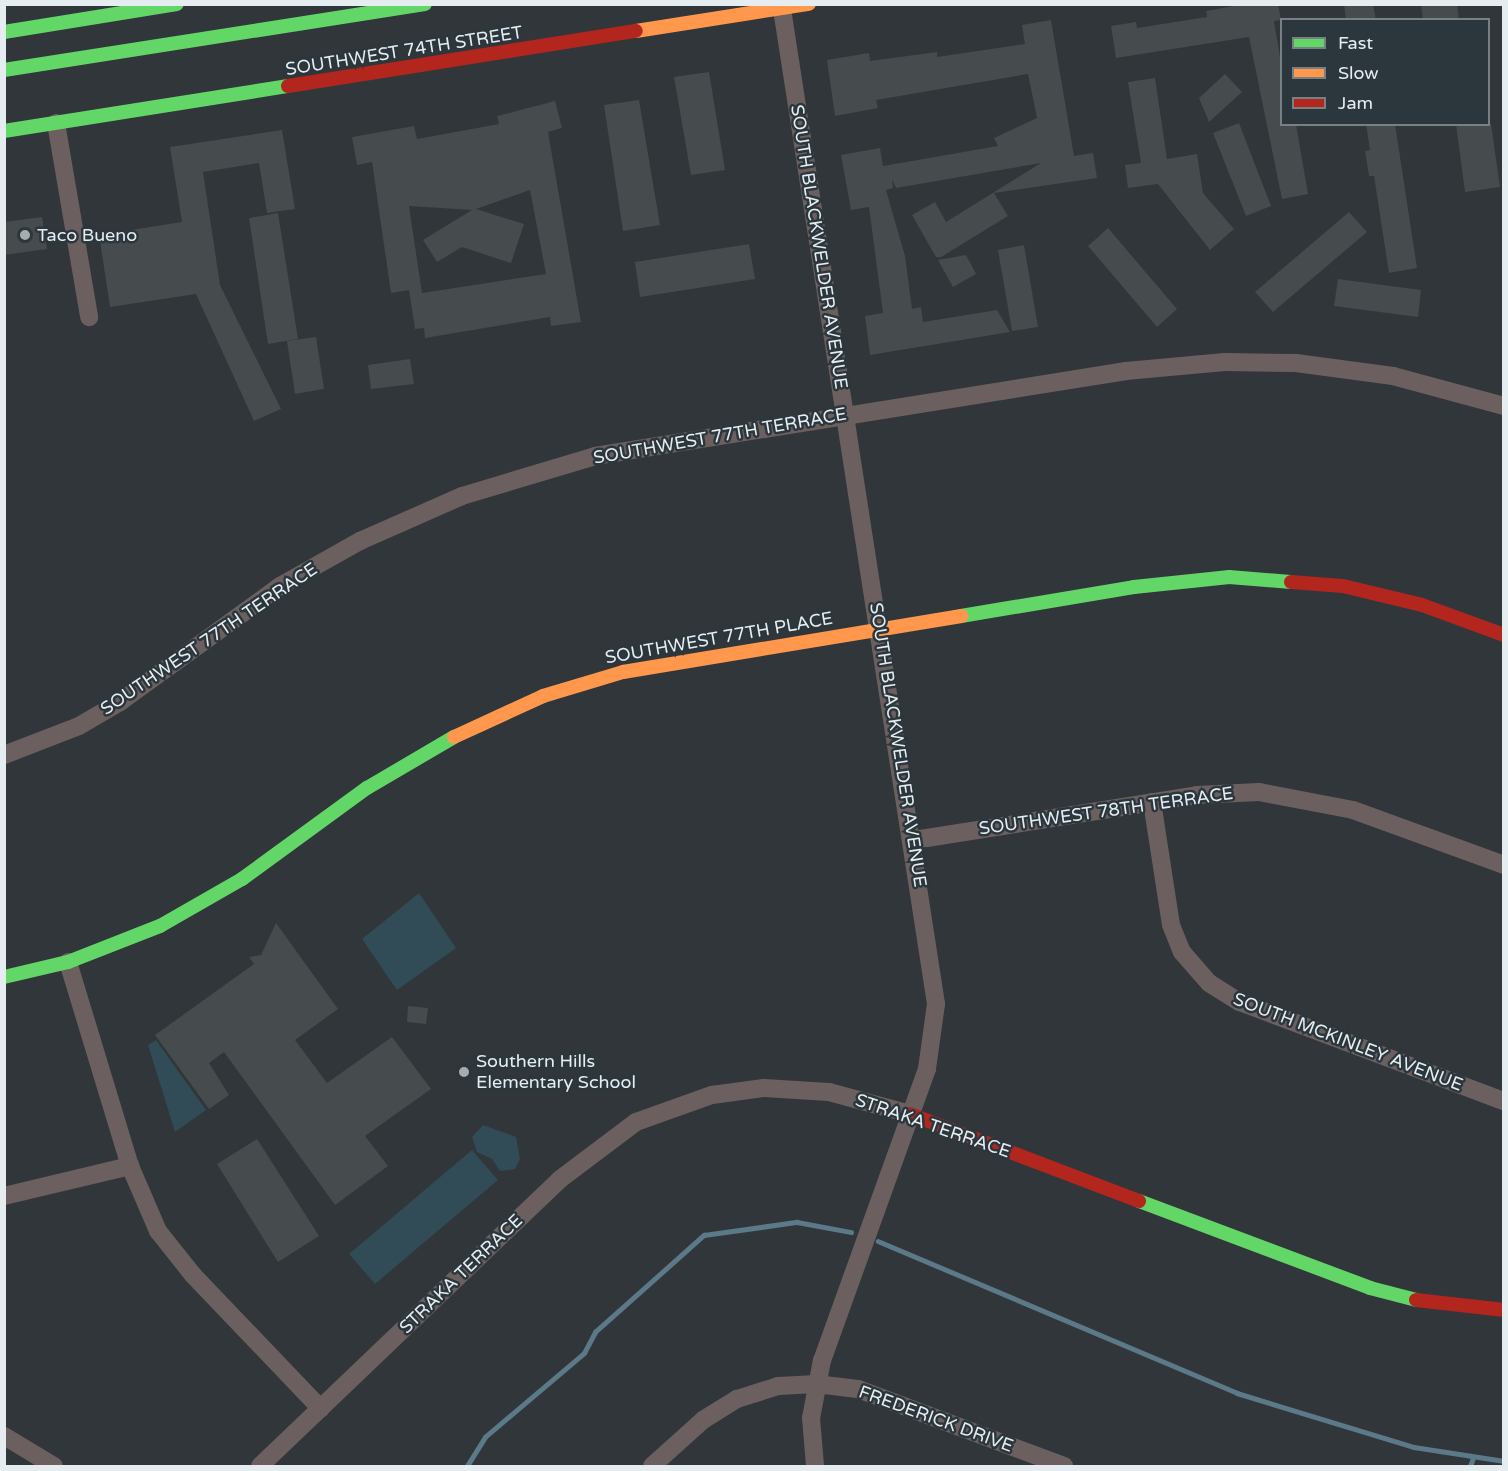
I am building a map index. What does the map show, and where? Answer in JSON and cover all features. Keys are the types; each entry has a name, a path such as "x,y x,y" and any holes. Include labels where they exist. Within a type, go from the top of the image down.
{"main road":[{"path":"123,4 154,8"},
{"path":"4,32 177,4"},
{"path":"4,70 425,4"},
{"name":"SOUTHWEST 74TH STREET","path":"4,131 809,4"},
{"name":"SOUTHWEST 77TH PLACE","path":"4,977 68,962 130,939 205,902 400,766 543,696 663,663 1154,584 1238,577 1313,582 1378,593 1503,635"},
{"name":"STRAKA TERRACE","path":"910,1114 1370,1288 1437,1305 1503,1310"}],"street":[{"name":"SOUTH BLACKWELDER AVENUE","path":"782,9 914,840 936,1004 927,1069 834,1316 816,1384 811,1419 815,1467"},
{"path":"56,123 89,317"},
{"name":"SOUTHWEST 77TH TERRACE","path":"4,755 94,717 280,586 429,509 595,456 1126,371 1225,362 1296,363 1393,376 1503,406"},
{"name":"SOUTHWEST 78TH TERRACE","path":"914,840 1228,792 1320,800 1503,865"},
{"name":"SOUTH MCKINLEY AVENUE","path":"1152,802 1171,925 1182,952 1209,983 1240,1002 1503,1101"},
{"path":"68,962 130,1166 149,1212 172,1252 321,1408"},
{"name":"STRAKA TERRACE","path":"260,1467 584,1158 636,1122 703,1097 764,1088 829,1092 910,1114"},
{"path":"4,1196 130,1166"},
{"name":"FREDERICK DRIVE","path":"652,1467 703,1420 737,1398 778,1386 816,1384 858,1389 1064,1467"},
{"path":"4,1436 54,1467"}],"shaded area":[{"path":"419,893 456,948 397,990 362,939"},
{"path":"156,1040 206,1110 175,1132 148,1045"},
{"path":"483,1125 516,1137 520,1159 515,1169 500,1171 492,1159 477,1152 472,1137"},
{"path":"472,1150 498,1180 375,1284 349,1254"}],"building":[{"path":"1245,4 1278,4 1281,18 1274,21 1280,57 1280,126 1296,126 1308,194 1282,199 1249,37 1116,58 1111,26 1136,22 1137,28 1207,17 1206,11"},
{"path":"1344,4 1373,4 1376,18 1346,18"},
{"path":"1421,4 1457,4 1459,18 1423,18"},
{"path":"1051,20 1074,156 1093,153 1097,178 994,193 1008,216 941,257 936,257 912,215 935,202 946,222 1041,163 896,188 892,179 893,188 886,190 905,256 912,309 921,307 923,322 997,310 1010,332 870,355 865,316 883,313 869,207 851,210 841,155 880,148 883,166 998,146 994,138 1037,118 1028,74 876,100 878,108 835,116 827,60 869,53 870,61 937,52 937,57 1025,44 1022,25"},
{"path":"709,72 725,170 691,175 674,77"},
{"path":"1225,74 1242,92 1209,122 1199,98"},
{"path":"1155,78 1167,159 1197,154 1203,193 1234,229 1210,250 1158,184 1128,188 1125,165 1141,163 1128,82"},
{"path":"639,100 660,225 623,231 604,105"},
{"path":"555,101 562,128 548,132 581,322 551,326 550,317 425,338 424,328 415,329 409,290 391,293 372,162 357,165 352,137 414,126 417,139 499,124 497,116","holes":["530,190 546,274 422,293 409,206 472,210 423,240 437,262 462,247 511,263 524,224 476,209"]},
{"path":"1239,123 1271,206 1246,216 1213,133"},
{"path":"1491,124 1500,187 1465,192 1456,126 1490,126"},
{"path":"1366,126 1395,126 1417,268 1389,273 1374,176 1369,176 1365,151 1370,150"},
{"path":"282,130 295,209 267,213 259,163 203,172 220,285 281,409 254,421 196,294 110,307 100,241 113,239 112,233 182,222 170,147"},
{"path":"1349,212 1367,232 1273,312 1255,292"},
{"path":"278,213 298,339 268,344 249,218"},
{"name":"Taco Bueno","path":"42,217 47,249 4,255 4,222"},
{"path":"1108,228 1177,309 1157,327 1088,246"},
{"path":"749,244 755,279 640,297 635,262"},
{"path":"1024,245 1038,327 1012,331 998,250"},
{"path":"966,255 976,274 953,287 938,260"},
{"path":"1338,279 1421,290 1418,317 1334,306"},
{"path":"316,337 324,389 295,394 287,341"},
{"path":"410,359 414,384 371,389 368,365"},
{"path":"276,923 338,1009 295,1040 327,1083 392,1037 431,1089 365,1136 388,1166 335,1205 224,1052 209,1063 229,1095 209,1109 155,1035 254,964 249,957 261,955"},
{"path":"408,1006 428,1008 426,1024 407,1022"},
{"path":"257,1139 319,1236 278,1262 217,1164"}],"waterway":[{"path":"467,1466 485,1437 584,1353 595,1332 704,1235 797,1222 851,1232"},
{"path":"878,1241 1237,1393 1414,1447 1504,1461"},
{"path":"1470,1466 1473,1458"}],"traffic: fast":[{"path":"4,32 177,4"},
{"path":"4,70 425,4"},
{"path":"4,131 288,86"},
{"path":"961,616 1134,587 1229,577 1291,582"},
{"path":"4,977 68,962 160,926 242,879 367,788 454,737"},
{"path":"1139,1201 1370,1288 1416,1300"}],"traffic: slow":[{"path":"636,31 809,4"},
{"path":"454,737 543,696 623,672 961,616"}],"traffic: jam":[{"path":"288,86 636,31"},
{"path":"1291,582 1343,586 1422,605 1504,635"},
{"path":"910,1114 1139,1201"},
{"path":"1416,1300 1504,1310"}],"place":[{"name":"Taco Bueno","path":"25,235"},
{"name":"Southern Hills Elementary School","path":"464,1072"}]}
